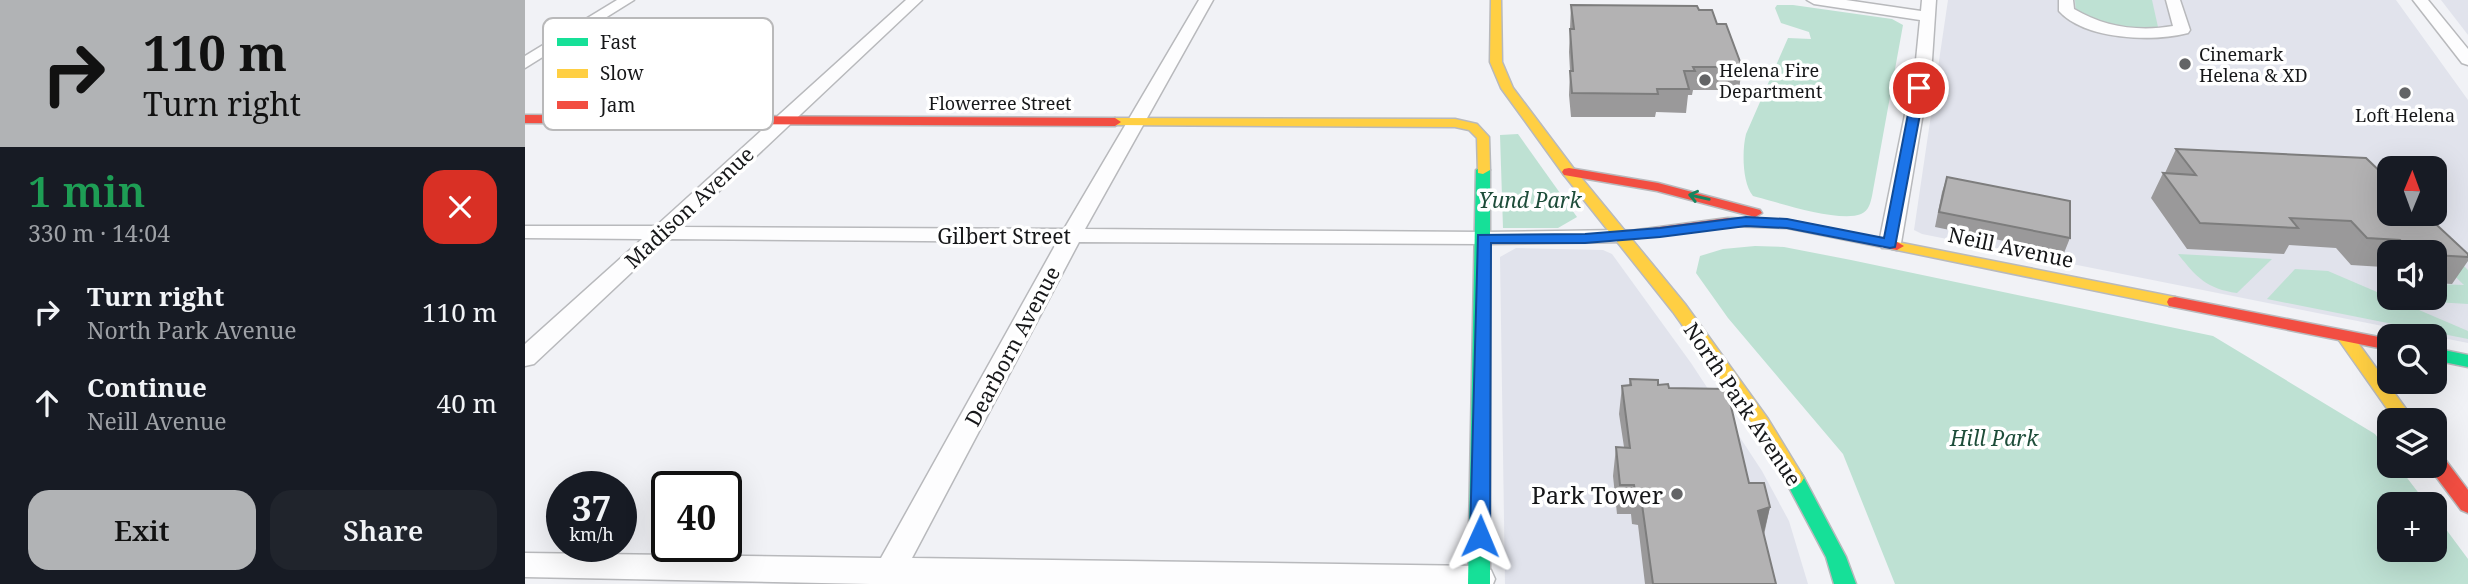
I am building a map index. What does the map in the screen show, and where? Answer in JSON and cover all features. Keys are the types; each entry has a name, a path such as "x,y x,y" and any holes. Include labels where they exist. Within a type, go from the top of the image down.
{"street":[{"path":"598,18 627,0"},
{"name":"Madison Avenue","path":"525,358 915,0"},
{"name":"Dearborn Avenue","path":"886,578 1071,236 1206,0"},
{"name":"North Park Avenue","path":"1496,0 1495,47 1500,76 1569,172 1679,308 1768,434 1836,557 1845,584"},
{"path":"1814,0 1928,8 1924,60 1890,243"},
{"path":"2066,0 2067,11 2079,20 2100,27 2156,34 2182,30 2173,0"},
{"path":"2420,0 2468,60"},
{"path":"525,63 543,52"},
{"name":"Flowerree Street","path":"525,119 543,119"},
{"name":"Flowerree Street","path":"773,121 1455,124 1473,127 1483,137 1483,238"},
{"path":"1569,172 1692,195 1787,224"},
{"name":"Neill Avenue","path":"1622,236 1728,222 1787,224 2377,343"},
{"name":"Gilbert Street","path":"525,232 1483,238"},
{"path":"525,565 886,578 1480,581 1483,238 1622,236"},
{"path":"2344,336 2396,408"},
{"path":"2447,357 2468,361"},
{"path":"2447,477 2468,505"}],"shaded area":[{"path":"1948,0 2396,0 2468,100 2468,343 2447,339 2447,324 2377,325 1922,234 1914,230"},
{"path":"2441,0 2468,0 2468,35"},
{"path":"1516,248 1603,250 1612,254 1691,363 1762,471 1789,521 1808,584 1505,584 1500,257"}],"green space":[{"path":"2075,0 2152,0 2158,27 2152,30 2104,25 2076,12"},
{"path":"1777,5 1892,19 1903,25 1872,196 1867,209 1861,214 1838,216 1808,211 1753,196 1749,190 1744,166 1746,134 1788,38 1811,39 1809,32 1781,23 1775,8"},
{"name":"Yund Park","path":"1518,134 1577,217 1558,228 1503,228 1500,135"},
{"path":"2418,226 2423,226 2437,240 2425,240"},
{"name":"Hill Park","path":"1784,247 2213,336 2375,434 2377,478 2407,478 2418,492 2377,492 2377,562 2447,562 2447,531 2468,559 2468,584 1895,584 1843,454 1728,318 1696,273 1700,256 1723,249"},
{"path":"2447,249 2468,270 2468,304 2447,303 2447,284 2464,285 2447,269"},
{"path":"2178,254 2272,259 2237,293 2203,281"},
{"path":"2295,269 2328,271 2377,292 2377,310 2419,310 2468,331 2468,339 2447,335 2447,324 2393,324 2267,299"}],"building":[{"path":"1571,5 1697,6 1699,10 1712,10 1717,24 1726,24 1742,67 1693,67 1695,71 1684,71 1689,89 1657,89 1658,94 1572,93 1570,29 1574,29"},
{"path":"2176,149 2366,158 2377,169 2377,226 2438,226 2468,257 2447,256 2447,240 2367,238 2351,221 2290,218 2298,228 2200,223 2163,173 2196,175"},
{"path":"1947,177 2070,201 2070,238 1939,212"},
{"name":"Park Tower","path":"1630,379 1658,380 1658,385 1668,384 1669,388 1727,389 1749,483 1764,483 1770,507 1758,511 1776,584 1653,584 1641,497 1636,495 1634,485 1620,485 1616,447 1630,448 1622,386 1631,385"}],"traffic: fast":[{"path":"1479,584 1483,170"},
{"path":"2447,357 2468,361"},
{"path":"1794,478 1836,557 1845,584"}],"traffic: slow":[{"path":"1496,0 1496,62 1507,88 1569,172 1679,308 1762,424 1794,478"},
{"path":"1115,122 1455,123 1473,127 1483,137 1483,170"},
{"path":"1897,246 2175,302"},
{"path":"2344,336 2396,408"}],"traffic: jam":[{"path":"525,119 543,119"},
{"path":"773,120 1115,122"},
{"path":"1569,172 1658,187 1755,213"},
{"path":"1622,236 1728,222 1787,224 1897,246"},
{"path":"2175,302 2377,343"},
{"path":"2447,477 2468,505"}],"place":[{"name":"Cinemark Helena & XD","path":"2185,64"},
{"name":"Helena Fire Department","path":"1705,80"},
{"name":"Loft Helena","path":"2405,93"},
{"name":"Park Tower","path":"1677,494"}],"route":[{"path":"1480,536 1483,238 1585,238 1660,233 1709,224 1746,221 1787,224 1890,243 1919,88"}]}
